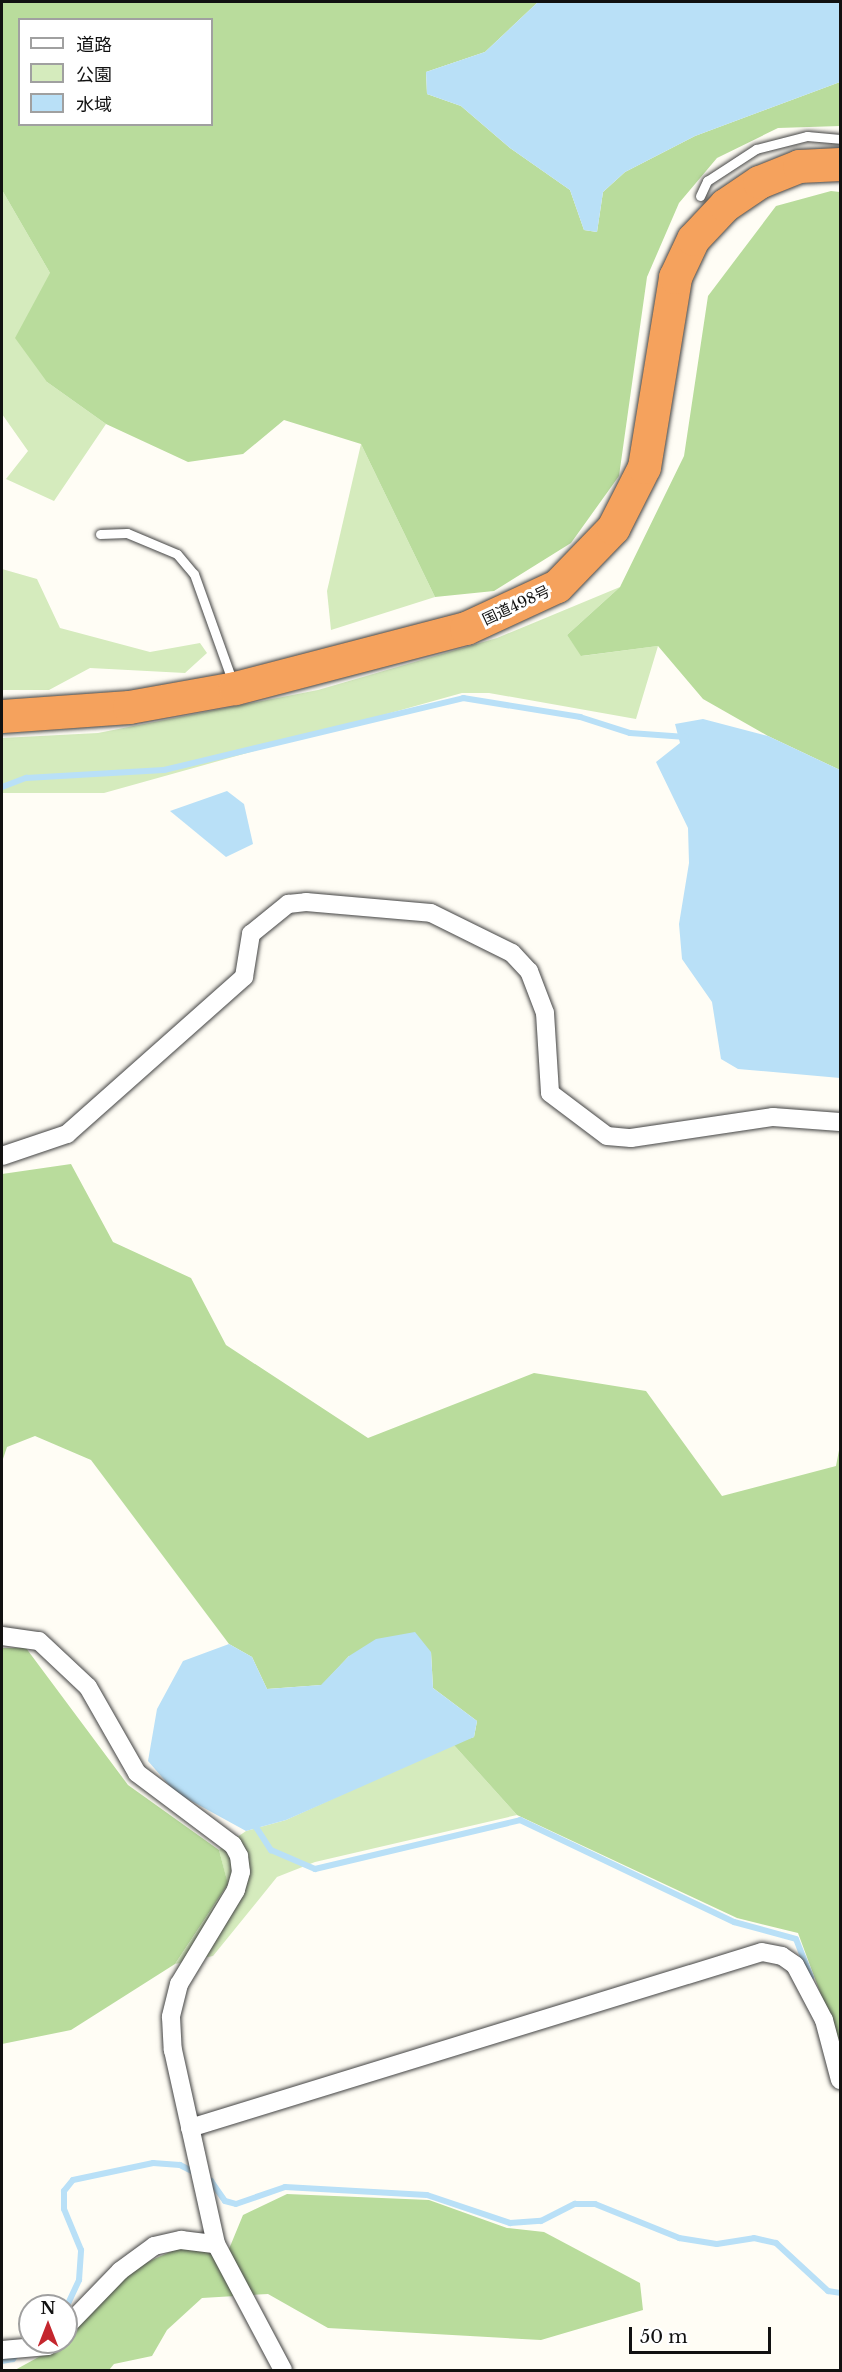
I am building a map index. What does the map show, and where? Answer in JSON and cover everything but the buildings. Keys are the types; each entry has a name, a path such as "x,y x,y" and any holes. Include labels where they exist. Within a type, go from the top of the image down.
{"highway":[{"name":"国道498号","path":"2,716 129,707 235,688 466,628 557,586 613,528 644,467 675,277 693,239 725,205 759,182 799,166 840,164"}],"street":[{"path":"2,1156 67,1134 244,976 252,934 288,904 306,902 431,913 513,952 529,971 545,1013 550,1093 607,1136 631,1138 773,1117 840,1122"},
{"path":"2,1636 39,1641 88,1688 137,1773 233,1845 239,1856 241,1872 236,1890 179,1984 171,2017 173,2050 216,2244 283,2370"},
{"path":"190,2128 762,1952 782,1956 795,1965 824,2020 840,2080"},
{"path":"78,2315 120,2271 154,2246 182,2240 216,2244"}],"lane":[{"path":"700,196 707,181 756,149 807,136 840,140"},
{"path":"100,534 127,533 177,554 194,574 235,688"}],"green space":[{"path":"2,2 538,2 485,52 426,72 427,94 461,106 510,148 570,190 584,230 597,232 603,192 625,172 695,136 840,82 840,126 778,128 717,158 679,203 647,277 619,476 571,543 494,591 435,597 361,444 284,420 243,454 188,462 106,424 47,382 15,338 50,273 2,190"},
{"path":"2,190 50,273 47,382 106,424 54,501 6,479 28,451 2,414"},
{"path":"831,191 840,192 840,770 768,736 703,699 658,646 581,656 567,635 620,587 684,456 708,296 776,206"},
{"path":"361,444 435,597 331,630 327,591"},
{"path":"2,569 37,579 60,628 150,652 200,643 207,653 185,673 90,668 49,690 2,690"},
{"path":"620,587 567,635 582,656 658,646 636,719 489,693 462,693 104,793 2,793 2,738 98,733 318,690 497,638"},
{"path":"71,1164 113,1242 191,1278 226,1345 368,1438 534,1373 646,1391 722,1496 836,1466 840,1445 840,2046 798,1933 737,1918 517,1815 453,1744 474,1737 477,1721 433,1688 431,1652 349,1656 322,1685 267,1689 252,1657 229,1644 91,1460 35,1436 7,1447 2,1462 2,1174"},
{"path":"2,1648 26,1648 128,1785 219,1850 228,1884 175,1964 71,2030 2,2044"},
{"path":"453,1744 517,1815 315,1862 277,1877 213,1956 175,1964 228,1885 219,1850 246,1831 286,1820"},
{"path":"287,2194 429,2200 507,2228 544,2232 640,2283 643,2310 541,2340 328,2328 268,2294 202,2298 167,2330 152,2356 114,2364 109,2370 15,2370 44,2354 78,2354 78,2324 128,2271 185,2245 229,2249 243,2215"}],"water":[{"path":"538,2 840,2 840,82 695,136 625,172 603,192 597,232 584,230 570,190 510,148 461,106 427,94 426,72 485,52"},
{"path":"703,719 768,736 840,770 840,1078 738,1069 721,1059 712,1002 682,959 679,924 689,863 688,828 656,762 680,743 675,724"},
{"path":"227,791 244,804 253,844 226,857 170,811"},
{"path":"415,1632 431,1652 433,1688 477,1721 474,1737 286,1820 246,1831 175,1792 148,1761 157,1709 183,1661 229,1644 252,1657 267,1689 321,1685 349,1656 376,1639"}],"waterway":[{"path":"2,787 26,778 164,770 463,698 580,717 630,733 686,737"},
{"path":"252,1821 271,1850 315,1869 520,1820 734,1922 796,1939 811,1977"},
{"path":"72,2294 79,2280 81,2250 64,2209 64,2191 73,2180 153,2163 180,2165 211,2181 225,2201 236,2204 285,2187 427,2195 510,2223 541,2221 575,2204 595,2204 679,2238 717,2244 754,2238 776,2243 828,2291 840,2293"},
{"path":"2,2361 13,2359 18,2352"}]}
